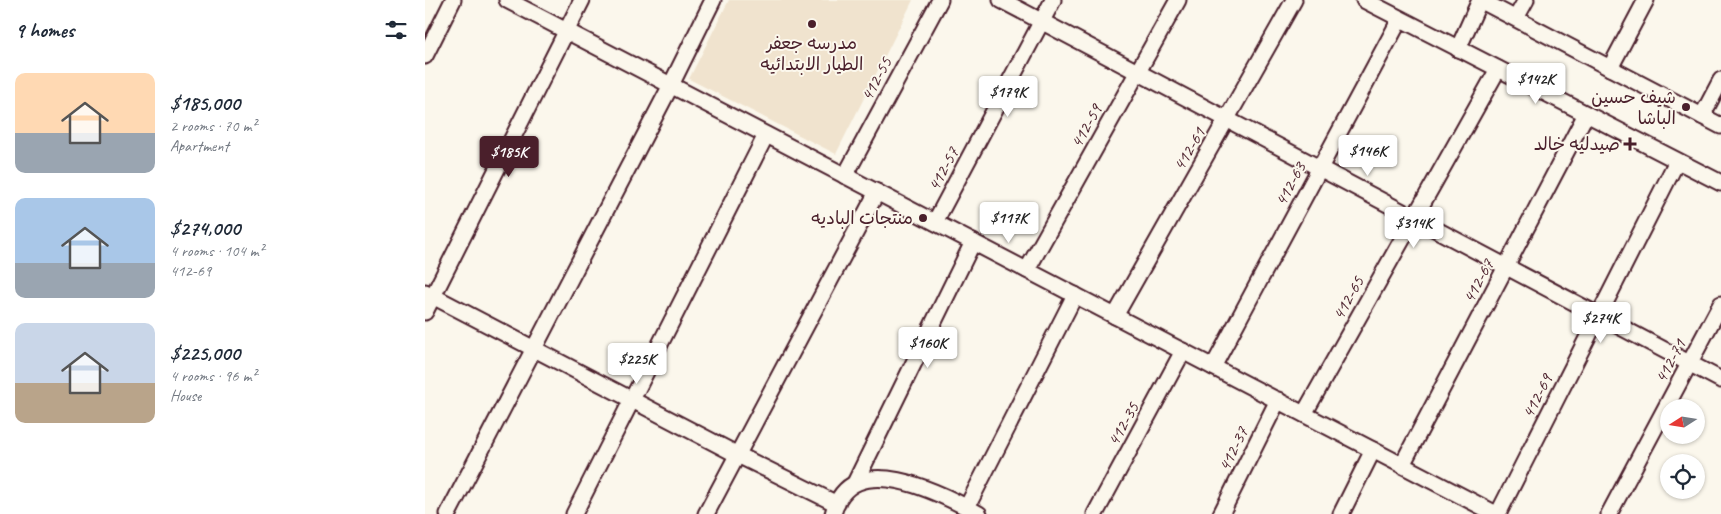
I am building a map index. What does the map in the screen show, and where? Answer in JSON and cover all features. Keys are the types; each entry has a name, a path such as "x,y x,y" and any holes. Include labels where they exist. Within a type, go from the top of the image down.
{"street":[{"path":"425,56 453,0"},
{"path":"507,0 1402,465 1476,509 1497,514"},
{"path":"425,312 429,294 582,0"},
{"path":"448,514 671,85 713,0"},
{"name":"412-55","path":"845,176 940,0"},
{"path":"1001,0 1721,380"},
{"name":"412-57","path":"935,222 1053,0"},
{"name":"412-59","path":"1027,270 1178,0"},
{"name":"412-61","path":"1115,316 1294,0"},
{"path":"1364,0 1721,183"},
{"path":"1459,48 1480,0 1721,126"},
{"path":"1516,18 1526,0"},
{"path":"1610,68 1646,0"},
{"name":"412-63","path":"1213,366 1401,19"},
{"name":"412-65","path":"1304,414 1498,69"},
{"path":"1702,116 1721,80"},
{"name":"412-67","path":"1402,465 1586,114"},
{"path":"574,514 766,134"},
{"name":"412-69","path":"1497,514 1677,161"},
{"path":"706,514 877,192"},
{"path":"429,294 738,455 835,509 842,496 855,483 973,242"},
{"path":"855,483 870,478 887,478 941,495 973,511 1075,295"},
{"name":"412-71","path":"1609,514 1721,304"},
{"name":"412-35","path":"1095,514 1183,351"},
{"name":"412-37","path":"1221,514 1277,400"},
{"path":"1341,514 1373,450"}],"shaded area":[{"path":"729,0 913,0 836,154 689,79"}],"place":[{"name":"مدرسه جعفر الطيار الابتدائيه","path":"812,24"},
{"name":"شيف حسين الباشا","path":"1686,107"},
{"name":"صيدليه خالد","path":"1630,144"},
{"name":"منتجات الباديه","path":"923,218"}]}
